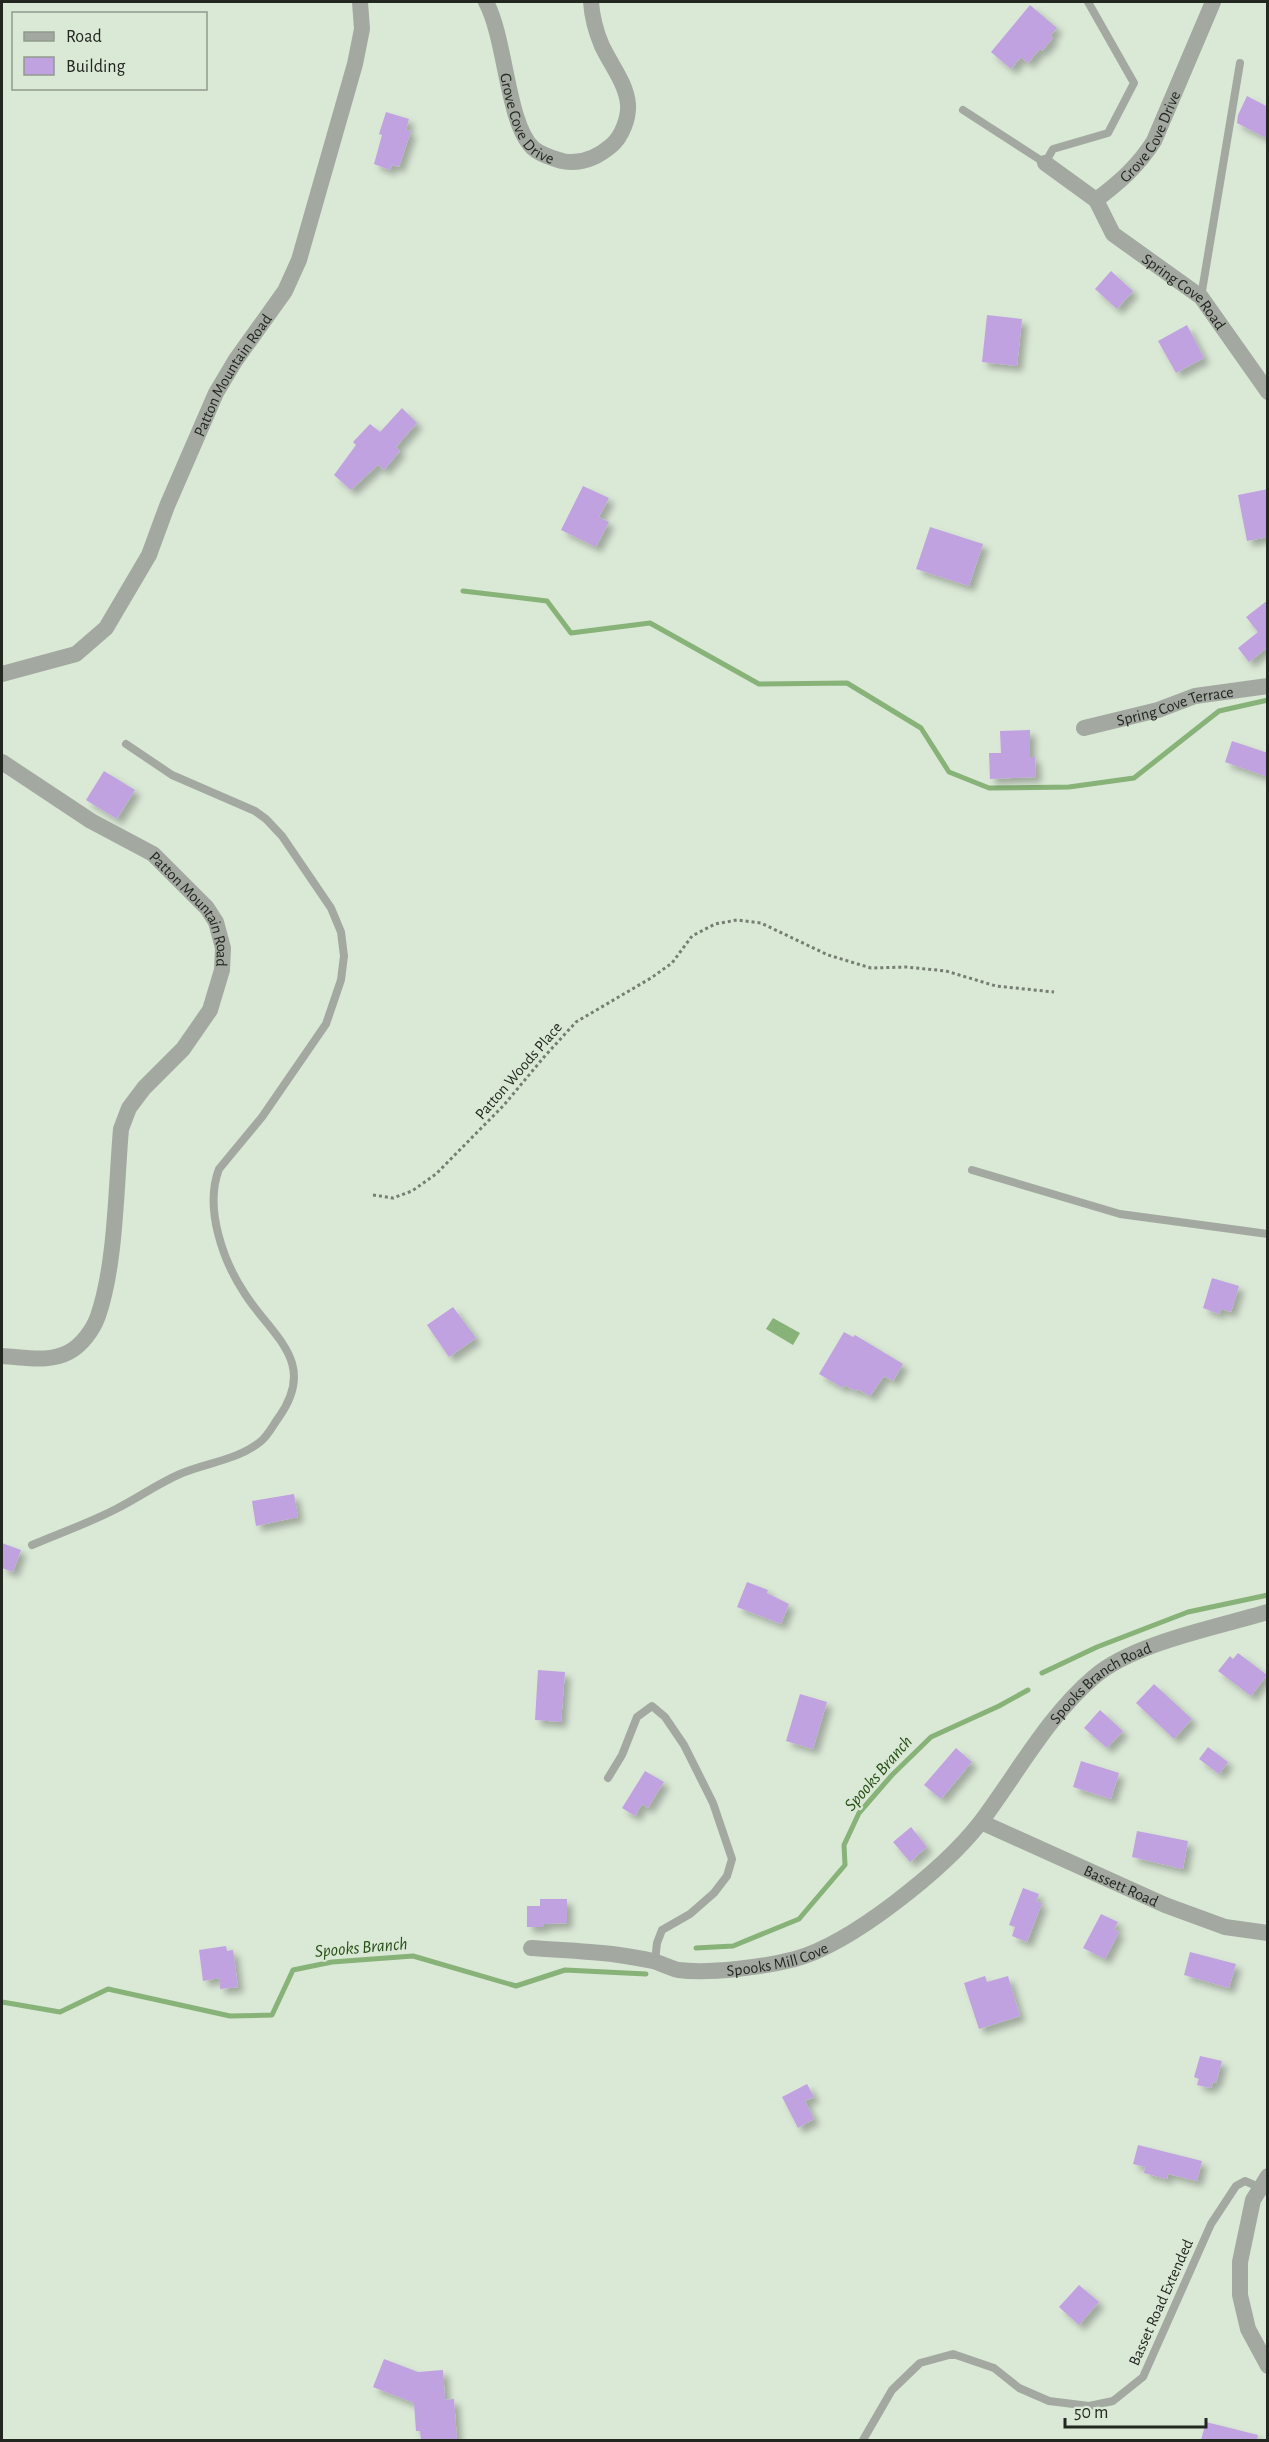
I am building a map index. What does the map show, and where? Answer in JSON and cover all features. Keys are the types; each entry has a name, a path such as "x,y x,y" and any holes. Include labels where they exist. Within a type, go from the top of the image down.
{"street":[{"name":"Patton Mountain Road","path":"2,674 76,654 106,628 149,555 167,506 216,393 235,361 285,291 299,260 355,64 362,29 360,2"},
{"name":"Grove Cove Drive","path":"486,2 498,30 521,132 533,148 550,158 570,162 594,159 614,143 625,125 628,105 623,86 601,44 591,2"},
{"name":"Grove Cove Drive","path":"1096,200 1125,178 1143,159 1154,141 1213,2"},
{"path":"1045,164 1096,200"},
{"name":"Spring Cove Road","path":"1096,200 1113,234 1201,297 1268,392"},
{"name":"Spring Cove Terrace","path":"1084,728 1158,710 1196,696 1268,686"},
{"name":"Patton Mountain Road","path":"2,762 91,821 153,854 207,908 216,922 223,948 222,970 210,1010 183,1048 144,1088 129,1108 121,1129 109,1268 98,1317 86,1337 71,1351 52,1359 2,1356"},
{"name":"Spooks Branch Road","path":"981,1822 1030,1752 1073,1698 1095,1676 1124,1657 1152,1646 1268,1612"},
{"name":"Bassett Road","path":"981,1822 1165,1905 1226,1927 1268,1933"},
{"name":"Spooks Mill Cove","path":"531,1948 610,1954 655,1961 679,1970 725,1970 795,1959 817,1951 870,1921 910,1890 967,1838 981,1822"},
{"path":"1264,2182 1253,2200 1240,2262 1240,2295 1248,2329 1268,2366"}],"lane":[{"path":"963,110 1045,164 1053,148 1108,133 1134,83 1088,2"},
{"path":"1201,297 1240,63"},
{"path":"32,1545 115,1510 179,1474 246,1450 260,1442 267,1434 288,1401 293,1383 292,1363 284,1344 256,1310 234,1275 213,1203 215,1179 219,1169 262,1117 326,1024 338,995 343,969 343,943 338,920 276,828 255,811 172,775 126,744"},
{"path":"972,1170 1120,1214 1268,1234"},
{"path":"608,1778 622,1755 637,1717 652,1706 665,1717 684,1745 713,1803 732,1859 727,1876 714,1893 690,1914 662,1930 657,1943 655,1961"},
{"name":"Basset Road Extended","path":"863,2440 892,2390 920,2364 954,2354 994,2368 1019,2388 1048,2401 1089,2406 1113,2402 1143,2377 1211,2224 1236,2186 1245,2181 1264,2182"}],"path":[{"name":"Patton Woods Place","path":"373,1195 393,1198 412,1191 436,1174 504,1105 576,1022 651,978 672,963 692,936 715,924 737,920 761,923 828,955 871,968 906,967 946,971 996,986 1054,992"}],"shaded area":[{"path":"773,1318 800,1333 793,1345 766,1329"}],"building":[{"path":"1030,5 1057,28 1050,36 1053,38 1042,51 1040,49 1028,63 1021,57 1011,69 991,52"},
{"path":"1247,96 1268,107 1268,139 1237,123 1238,115"},
{"path":"386,112 409,119 406,130 411,131 399,167 392,165 390,170 374,164 382,135 379,134"},
{"path":"1111,271 1133,291 1117,309 1095,289"},
{"path":"987,315 1022,319 1017,366 982,362"},
{"path":"1187,325 1204,358 1176,373 1158,341"},
{"path":"402,408 417,423 396,447 400,451 384,470 378,465 351,490 334,475 356,445 353,442 370,424 380,432"},
{"path":"583,486 609,498 599,517 609,522 596,547 561,530"},
{"path":"1268,489 1268,537 1247,541 1238,495"},
{"path":"930,527 983,544 969,586 916,569"},
{"path":"1268,600 1268,647 1249,662 1238,648 1258,632 1246,617"},
{"path":"1030,730 1030,757 1035,757 1036,777 990,779 989,753 1001,753 1000,731"},
{"path":"1232,741 1268,753 1268,777 1225,762"},
{"path":"104,771 135,790 117,819 86,800"},
{"path":"1212,1278 1239,1286 1231,1312 1221,1309 1219,1314 1203,1308"},
{"path":"453,1307 476,1338 449,1357 427,1325"},
{"path":"844,1332 853,1337 855,1335 903,1364 893,1381 884,1376 870,1396 844,1385 843,1388 819,1374"},
{"path":"294,1494 298,1517 256,1526 252,1501"},
{"path":"2,1543 21,1550 13,1572 2,1568"},
{"path":"747,1582 768,1590 767,1593 789,1604 781,1624 737,1607"},
{"path":"1238,1653 1267,1675 1251,1696 1218,1671 1230,1656 1233,1659"},
{"path":"538,1670 565,1672 561,1722 535,1720"},
{"path":"1154,1684 1192,1719 1174,1739 1136,1703"},
{"path":"800,1694 827,1702 813,1749 786,1741"},
{"path":"1100,1710 1123,1731 1107,1748 1084,1728"},
{"path":"1208,1747 1228,1762 1219,1774 1199,1759"},
{"path":"956,1748 972,1762 941,1799 924,1785"},
{"path":"1081,1761 1119,1773 1111,1799 1073,1787"},
{"path":"645,1771 664,1782 648,1808 642,1804 635,1816 622,1808"},
{"path":"911,1827 927,1847 910,1862 893,1842"},
{"path":"1137,1831 1188,1841 1183,1869 1132,1857"},
{"path":"1023,1888 1039,1894 1036,1901 1042,1903 1027,1942 1012,1936 1015,1927 1009,1925"},
{"path":"540,1899 567,1899 567,1923 527,1927 527,1906 540,1906"},
{"path":"1101,1914 1118,1922 1114,1929 1119,1932 1105,1959 1083,1948"},
{"path":"226,1946 227,1951 233,1950 238,1987 220,1989 219,1978 203,1981 199,1950"},
{"path":"1190,1952 1236,1964 1229,1988 1184,1975"},
{"path":"985,1976 987,1982 1008,1976 1020,2016 979,2029 964,1983"},
{"path":"1200,2056 1222,2061 1216,2083 1213,2082 1211,2088 1197,2085 1199,2079 1194,2077"},
{"path":"807,2084 814,2097 805,2101 814,2119 798,2128 782,2097"},
{"path":"1138,2145 1202,2161 1197,2181 1168,2174 1167,2179 1144,2173 1145,2167 1133,2164"},
{"path":"1079,2285 1099,2302 1079,2325 1059,2307"},
{"path":"384,2359 418,2372 443,2370 445,2400 454,2399 457,2440 421,2440 420,2431 416,2431 414,2403 373,2387"},
{"path":"1206,2422 1258,2435 1257,2440 1201,2440"}],"waterway":[{"path":"463,591 547,601 571,633 650,623 759,684 847,683 921,728 949,772 989,788 1069,787 1134,778 1219,711 1268,700"},
{"name":"Spooks Branch","path":"1042,1673 1097,1647 1188,1612 1268,1595"},
{"name":"Spooks Branch","path":"696,1948 733,1946 799,1919 845,1865 844,1845 859,1813 892,1775 931,1737 1028,1690"},
{"name":"Spooks Branch","path":"2,2002 60,2012 108,1989 230,2016 272,2015 293,1970 332,1962 413,1956 516,1986 565,1970 646,1974"}]}
